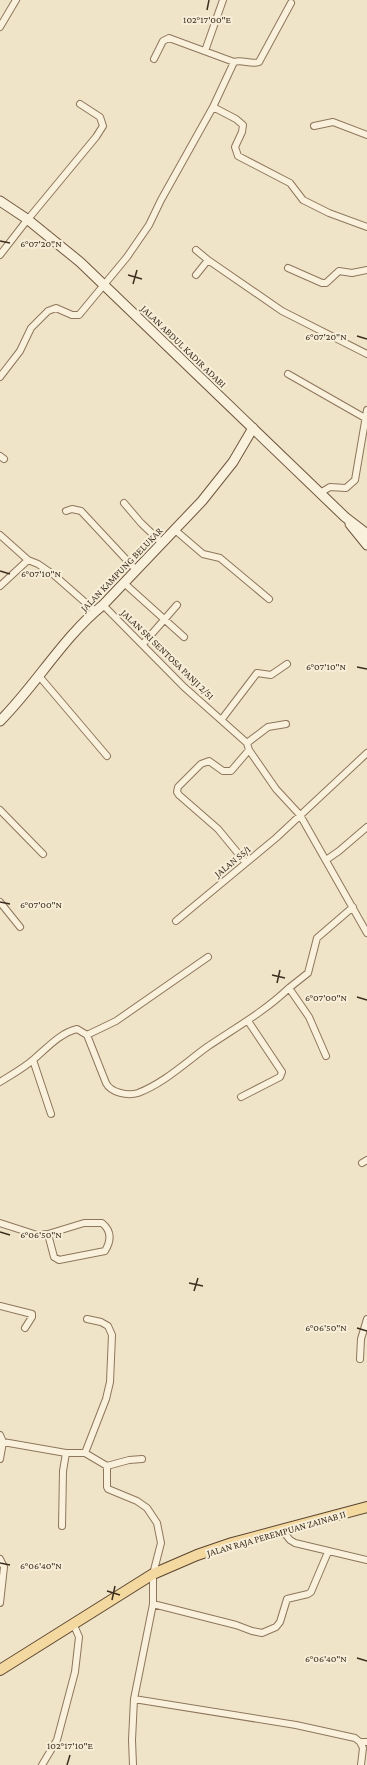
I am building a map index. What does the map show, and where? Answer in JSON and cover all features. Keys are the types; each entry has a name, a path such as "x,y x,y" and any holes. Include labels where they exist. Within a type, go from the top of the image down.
{"main road":[{"name":"JALAN ABDUL KADIR ADABI","path":"0,201 27,219 80,262 345,517 367,534"},
{"name":"JALAN KAMPUNG BELUKAR","path":"0,721 13,708 58,652 95,611 103,605 202,501 233,462 253,428"},
{"name":"JALAN ABDUL KADIR ADABI","path":"345,517 367,545"},
{"name":"JALAN RAJA PEREMPUAN ZAINAB II","path":"0,1670 153,1574 197,1555 232,1543 367,1507"}],"street":[{"path":"0,27 16,0"},
{"path":"205,51 223,0"},
{"path":"154,58 163,41 169,38 234,62 259,62 291,3"},
{"path":"0,377 20,351 31,328 48,310 56,308 72,315 79,315 127,257 149,225 161,200 213,107 234,62"},
{"path":"0,255 27,219 79,159 96,137 102,126 100,117 80,104"},
{"path":"213,107 236,119 243,126 242,132 235,146 238,156 290,183 303,200 329,213 367,227"},
{"path":"314,126 333,122 367,135"},
{"path":"196,250 208,260 282,311 367,354"},
{"path":"196,275 208,260"},
{"path":"288,268 322,283 326,283 339,272 352,273 367,270"},
{"path":"288,374 365,418"},
{"path":"320,493 330,486 346,488 355,480 367,410"},
{"path":"124,503 141,523 162,543"},
{"path":"66,511 72,509 81,511 136,570"},
{"path":"175,530 203,554 220,558 269,598"},
{"path":"0,535 28,560 45,568 95,611"},
{"path":"0,586 28,560"},
{"path":"124,583 184,637"},
{"name":"JALAN SRI SENTOSA PANJI 2/51","path":"103,605 184,687 222,719 247,743"},
{"path":"143,644 177,605"},
{"path":"222,719 257,673 272,675 287,664"},
{"path":"39,676 107,756"},
{"path":"286,724 268,727 247,743 249,750 276,789 300,815 366,930"},
{"path":"246,863 218,829 177,792 178,787 201,764 209,761 223,771 231,771 249,750"},
{"name":"JALAN S5/1","path":"176,921 246,863 367,753"},
{"path":"0,810 43,854"},
{"path":"326,860 367,827"},
{"path":"0,902 20,927"},
{"path":"0,1082 33,1060 56,1039 73,1030 81,1030 87,1035 108,1087 116,1091 134,1094 160,1082 273,1003 308,973 317,938 353,907"},
{"path":"87,1035 116,1021 208,957"},
{"path":"289,988 309,1017 326,1056"},
{"path":"241,1097 280,1077 282,1072 248,1021"},
{"path":"33,1060 51,1114"},
{"path":"0,1223 32,1234 48,1234 84,1223 102,1223 106,1226 110,1235 109,1244 105,1251 59,1260 54,1257 48,1234"},
{"path":"0,1306 32,1314 32,1317 25,1328"},
{"path":"85,1454 106,1400 110,1382 112,1335 108,1326 101,1322 87,1319"},
{"path":"360,1359 361,1339 367,1319"},
{"path":"0,1435 3,1442 0,1459"},
{"path":"3,1442 66,1453 85,1454 107,1466 129,1460 142,1459"},
{"path":"62,1526 63,1471 66,1453"},
{"path":"107,1466 108,1489 147,1508 156,1523 161,1543 153,1574 153,1604 134,1699 132,1740 133,1765"},
{"path":"282,1530 295,1544 367,1560"},
{"path":"153,1604 236,1624 252,1631 267,1632 276,1627 280,1622 287,1598 308,1594 311,1592 328,1552"},
{"path":"0,1559 4,1567 0,1603"},
{"path":"42,1765 57,1740 75,1672 79,1637 73,1623"},
{"path":"134,1699 296,1725 354,1738 360,1742 363,1748 361,1765"},
{"path":"360,1742 367,1742"}]}
